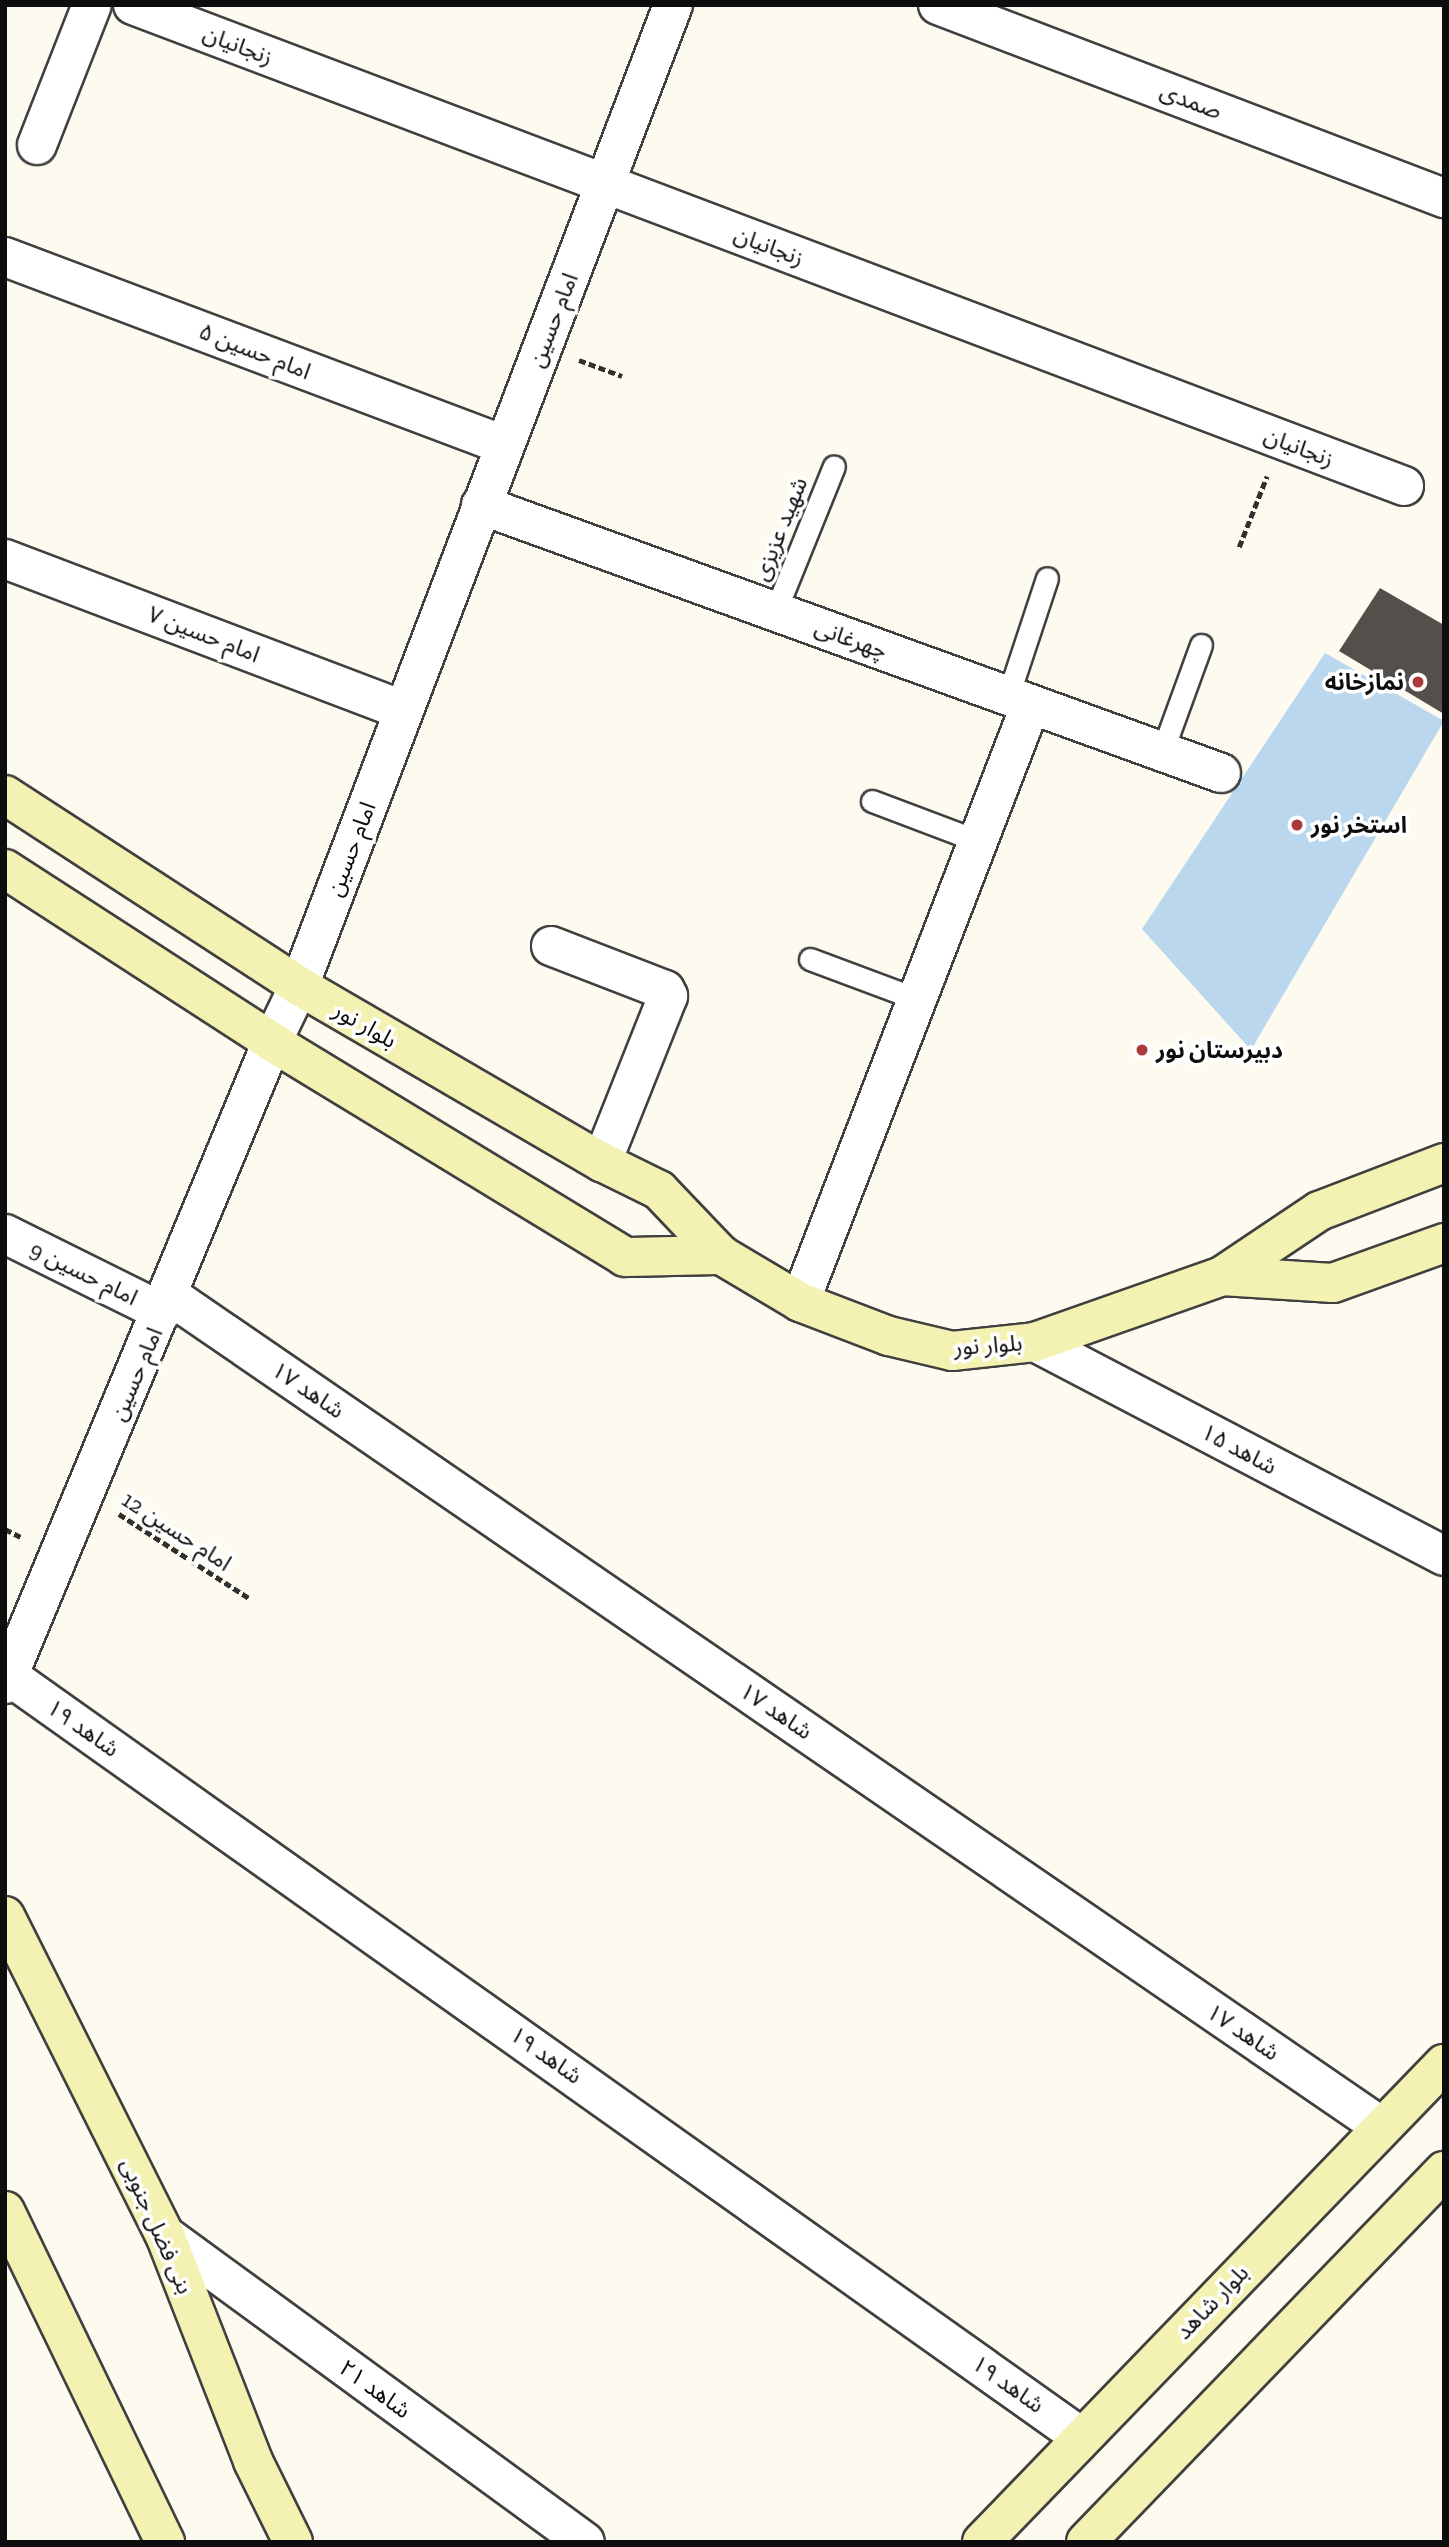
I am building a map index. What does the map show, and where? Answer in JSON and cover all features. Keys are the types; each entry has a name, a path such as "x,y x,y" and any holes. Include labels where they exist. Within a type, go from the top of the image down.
{"street":[{"path":"37,145 92,5"},
{"name":"زنجانیان","path":"133,5 1404,486"},
{"name":"امام حسین","path":"7,1680 166,1303 272,1042 299,986 673,5"},
{"name":"صمدی","path":"939,5 1444,198"},
{"name":"امام حسین ۵","path":"5,257 504,445"},
{"name":"چهرغانی","path":"481,505 1221,773"},
{"name":"امام حسین ۷","path":"5,559 403,710"},
{"path":"800,1302 978,841 1019,700"},
{"name":"بلوار نور","path":"5,795 299,986 602,1162 659,1190 721,1255 800,1302 889,1336 952,1350 1035,1342 1222,1276 1319,1211 1444,1163"},
{"path":"5,869 272,1042 625,1257 721,1255"},
{"path":"551,946 665,990 668,996 602,1162"},
{"name":"امام حسین 9","path":"5,1234 166,1303"},
{"name":"بلوار نور","path":"1222,1276 1333,1283 1444,1244"},
{"name":"شاهد ۱۷","path":"166,1303 1382,2127"},
{"name":"شاهد ۱۵","path":"1035,1342 1444,1556"},
{"name":"شاهد ۱۹","path":"7,1680 1081,2437"},
{"name":"بنی فضل جنوبی","path":"5,1916 165,2235 253,2461 293,2542"},
{"name":"بلوار شاهد","path":"982,2542 1444,2064"},
{"path":"1086,2542 1444,2171"},
{"path":"5,2211 165,2542"},
{"name":"شاهد ۲۱","path":"165,2235 585,2542"}],"lane":[{"name":"شهید عزیزی","path":"775,612 834,466"},
{"path":"1019,700 1047,578"},
{"path":"1162,752 1201,645"},
{"path":"872,802 978,841"},
{"path":"810,959 917,999"}],"path":[{"path":"1238,547 1281,440"},
{"name":"امام حسین 12","path":"86,1493 249,1598"}],"water":[{"name":"استخر نور","path":"1325,653 1444,721 1251,1050 1142,929"}],"building":[{"name":"نمازخانه","path":"1380,588 1444,625 1444,714 1339,651"}],"place":[{"name":"نمازخانه","path":"1418,682"},
{"name":"استخر نور","path":"1297,825"},
{"name":"دبیرستان نور","path":"1142,1050"}]}
